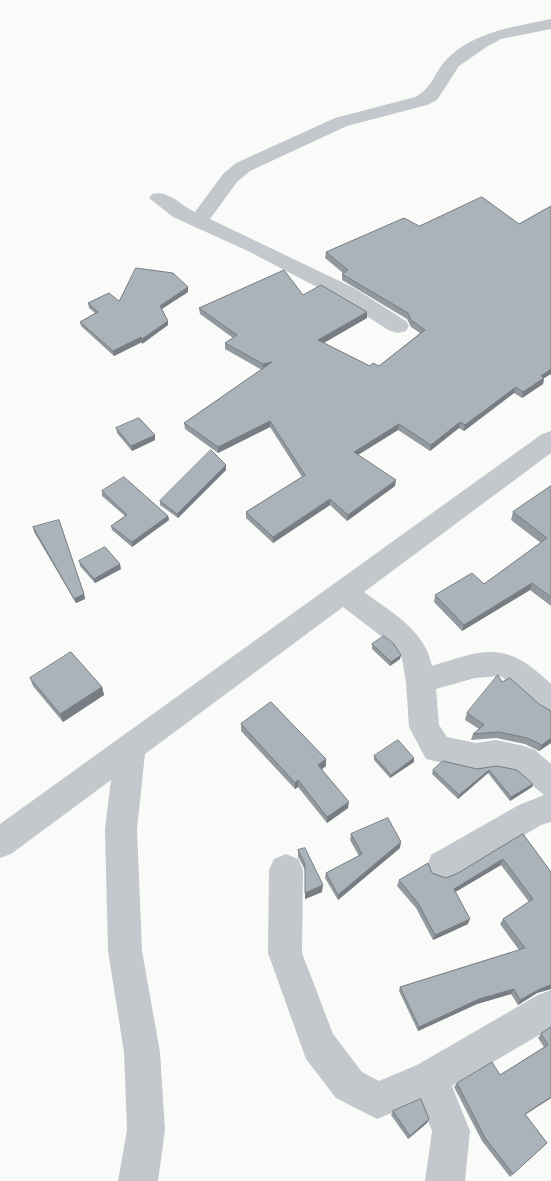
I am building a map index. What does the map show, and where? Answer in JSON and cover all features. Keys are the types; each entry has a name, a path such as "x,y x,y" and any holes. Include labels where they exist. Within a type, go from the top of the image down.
{"street":[{"path":"199,221 230,178 243,167 341,122 421,101 431,96 453,63 482,42 496,35 551,24"},
{"path":"159,198 180,213 255,247 346,293 398,326"},
{"path":"0,843 551,440"},
{"path":"344,592 404,638 416,656 421,682 424,727 438,750 476,757 496,754 524,760 551,783"},
{"path":"421,682 476,665 504,664 527,680 551,704"},
{"path":"131,747 121,829 125,951 142,1052 146,1130 138,1181"},
{"path":"443,866 530,815 551,807"},
{"path":"286,870 285,952 319,1046 349,1085 377,1100 430,1078 551,1008"},
{"path":"430,1078 451,1131 445,1181"}],"building":[{"path":"482,197 519,224 551,206 551,369 541,376 544,378 523,392 516,387 465,425 460,422 431,445 399,424 354,452 396,480 348,515 330,499 273,537 246,512 305,475 270,421 218,447 184,423 272,362 263,364 225,343 237,335 199,308 284,270 303,295 321,285 367,312 318,340 370,366 373,363 379,366 425,330 411,320 408,313 342,274 348,270 326,252 404,218 419,226"},
{"path":"136,268 173,273 188,287 160,306 168,321 142,339 141,337 113,351 80,322 98,312 88,303 109,293 119,301"},
{"path":"139,418 155,435 131,446 116,428"},
{"path":"211,450 226,465 177,514 160,501"},
{"path":"124,477 168,516 132,542 111,526 127,515 102,491"},
{"path":"551,486 551,597 532,583 464,625 435,595 472,573 484,584 547,538 513,512"},
{"path":"59,520 84,594 74,599 33,527"},
{"path":"105,547 120,564 94,579 79,561"},
{"path":"384,636 393,643 401,655 391,662 372,644"},
{"path":"71,652 102,687 60,714 30,678"},
{"path":"498,675 502,682 510,678 539,704 551,711 551,738 542,745 527,738 499,732 473,734 484,725 467,713"},
{"path":"271,702 326,759 318,765 349,802 327,817 298,780 295,783 241,724"},
{"path":"398,740 414,758 391,775 374,756"},
{"path":"443,761 477,769 497,766 517,770 533,784 511,797 489,770 459,795 433,770"},
{"path":"388,818 401,842 338,895 326,873 362,854 351,834"},
{"path":"523,834 551,872 551,985 520,1000 514,989 479,999 419,1027 400,987 525,948 503,919 533,899 503,859 454,889 470,919 435,935 418,903 399,880 428,863 432,873 446,878 458,873"},
{"path":"305,848 323,885 305,893 305,864 298,850"},
{"path":"551,1027 551,1097 525,1114 547,1143 513,1174 485,1138 457,1083 492,1062 500,1075 548,1045 541,1034"},
{"path":"421,1099 429,1119 410,1136 393,1111"}]}
